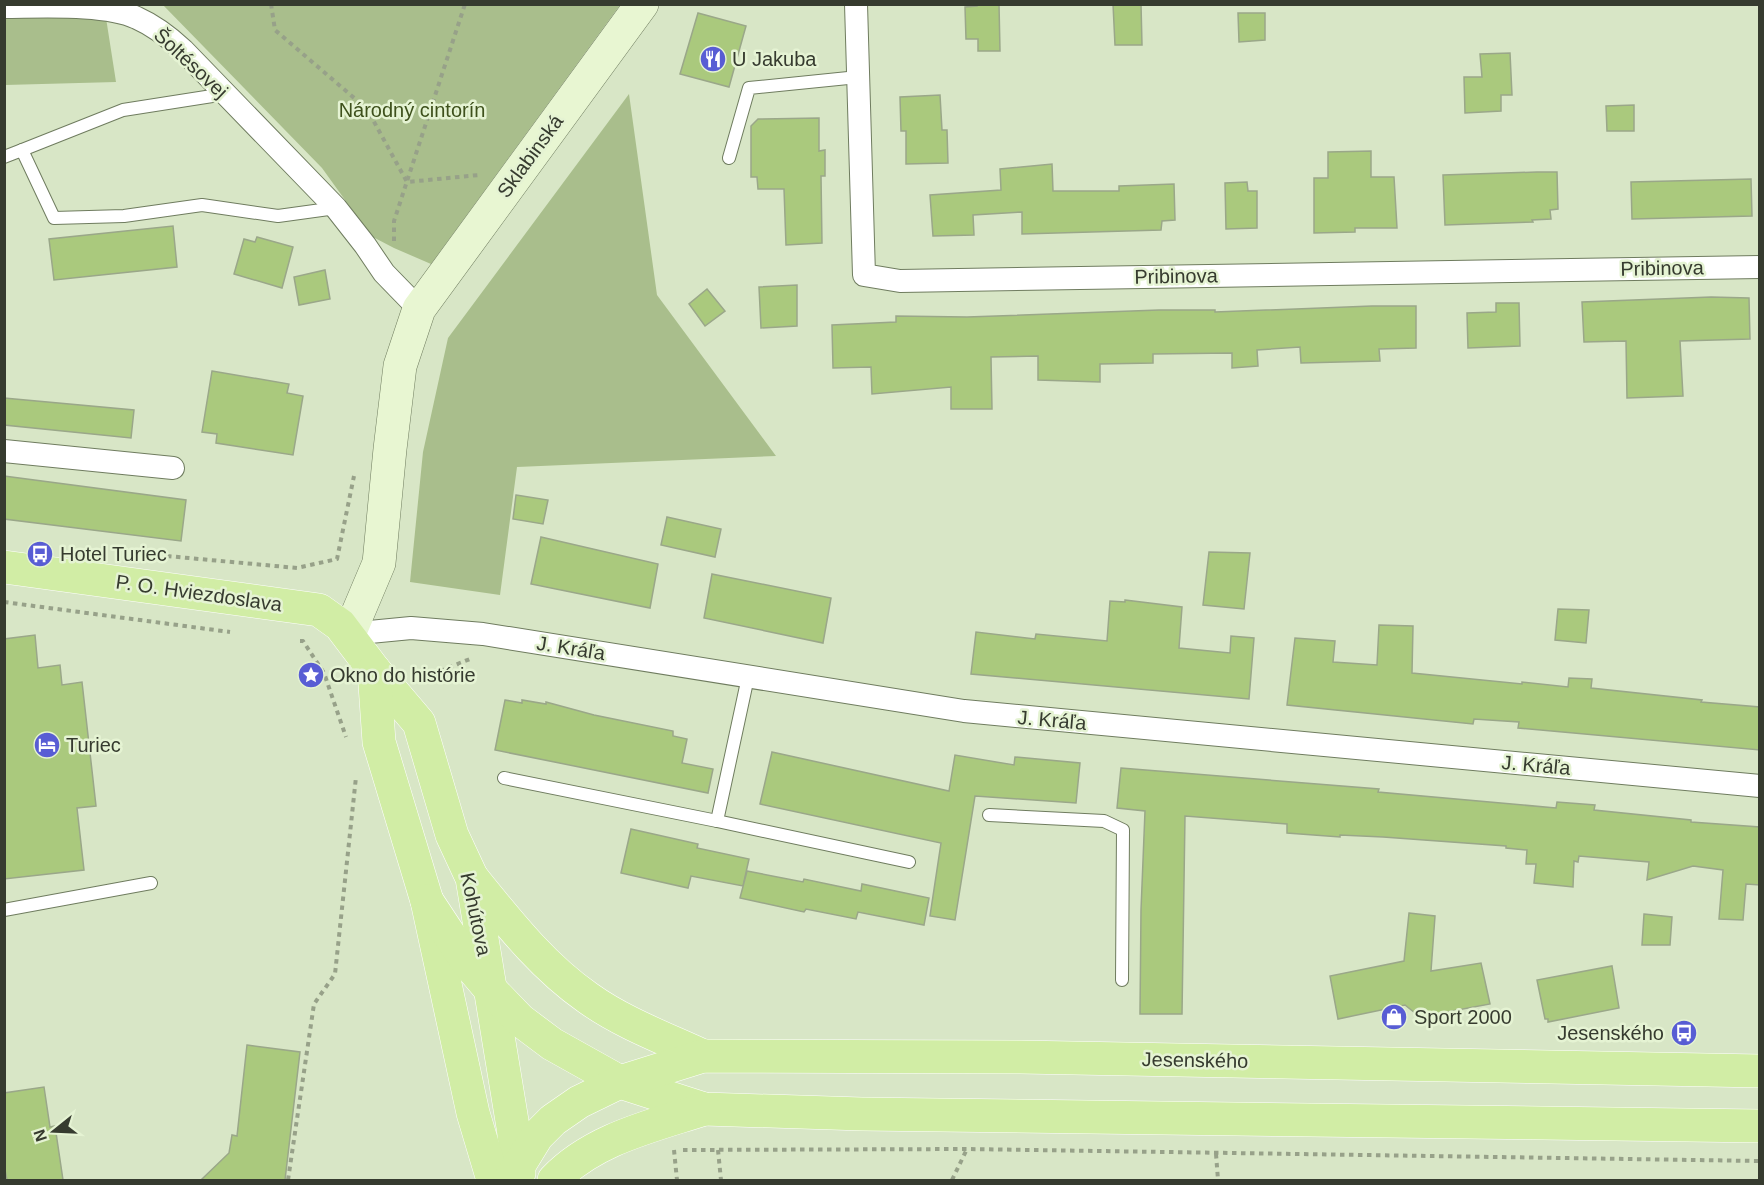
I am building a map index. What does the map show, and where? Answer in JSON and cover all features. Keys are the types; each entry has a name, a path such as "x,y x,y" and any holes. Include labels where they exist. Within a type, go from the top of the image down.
{"main road":[{"name":"P. O. Hviezdoslava","path":"4,567 319,610 349,634"},
{"name":"Kohútova","path":"349,634 374,670 419,723 452,835 472,878 490,990 510,1177"},
{"path":"374,670 380,742 427,901 473,1113 510,1177"},
{"name":"Jesenského","path":"472,878 520,937 553,970 588,998 628,1022 703,1056"},
{"path":"427,901 468,963 490,990 520,1020 552,1044 620,1083 704,1109 862,1114 1760,1126"},
{"name":"Jesenského","path":"510,1177 537,1136 553,1120 579,1102 620,1083 703,1056 1020,1057 1760,1071"},
{"path":"554,1180 575,1163 617,1138 704,1109"}],"street":[{"name":"Sklabinská","path":"349,634 379,563 400,366 419,309 642,4"},
{"name":"Pribinova","path":"855,4 864,274 900,281 1760,267"},
{"name":"Šoltésovej","path":"4,7 117,8 164,33 336,208 395,285 419,309"},
{"path":"4,451 173,468"},
{"name":"J. Kráľa","path":"349,634 411,628 483,634 964,711 1760,786"}],"lane":[{"path":"729,158 749,88 858,77"},
{"path":"4,157 123,110 225,94"},
{"path":"22,150 54,218 124,216 202,205 278,216 336,208"},
{"path":"717,821 748,677"},
{"path":"504,778 909,862"},
{"path":"989,815 1104,821 1123,830 1122,980"},
{"path":"4,910 151,883"}],"path":[{"path":"271,4 275,30 367,109 407,182"},
{"path":"395,285 394,221 465,4"},
{"path":"407,182 486,174"},
{"path":"159,555 297,568 336,559 355,470"},
{"path":"4,602 235,632"},
{"path":"296,640 303,642 324,672 349,748"},
{"path":"288,1180 314,1004 335,974 356,770 360,781"},
{"path":"952,1180 967,1149"},
{"path":"664,1153 674,1150 967,1149 1760,1161"},
{"path":"674,1150 677,1180"},
{"path":"718,1150 721,1180"},
{"path":"1216,1154 1218,1180"}],"green space":[{"path":"4,5 104,5 116,82 5,85"},
{"name":"Národný cintorín","path":"163,5 620,5 431,264 371,236 322,168"},
{"path":"629,94 657,295 776,456 517,467 500,595 410,582 423,452 448,338"}],"building":[{"path":"977,4 999,4 1000,51 978,51 978,39 966,39 965,7 977,6"},
{"path":"1113,4 1141,4 1142,45 1115,45"},
{"path":"698,13 746,26 729,87 680,74"},
{"path":"1238,13 1265,13 1265,40 1239,42"},
{"path":"1510,53 1512,95 1501,95 1501,111 1465,113 1464,77 1482,77 1480,54"},
{"path":"940,95 942,130 947,130 948,163 906,164 906,131 901,131 900,97"},
{"path":"1634,105 1634,131 1607,131 1606,106"},
{"path":"819,118 819,151 825,150 825,176 821,176 822,243 786,245 784,189 758,189 757,177 751,177 751,126 758,119"},
{"path":"1371,151 1371,177 1394,177 1397,228 1355,228 1355,232 1314,233 1314,178 1328,178 1328,152"},
{"path":"1052,164 1053,191 1119,191 1119,186 1174,184 1175,220 1162,221 1161,230 1022,234 1022,212 973,215 974,235 933,236 930,195 1001,190 1000,169"},
{"path":"1557,172 1558,209 1550,210 1551,219 1532,220 1533,222 1445,225 1443,175"},
{"path":"1751,179 1752,216 1632,219 1631,182"},
{"path":"1247,182 1248,191 1257,191 1257,228 1226,229 1225,183"},
{"path":"173,226 177,267 54,280 49,239"},
{"path":"257,237 293,247 282,288 234,274 244,239 255,242"},
{"path":"325,270 330,299 299,305 294,277"},
{"path":"797,285 797,326 761,328 759,287"},
{"path":"707,289 725,311 705,326 689,304"},
{"path":"1711,297 1749,298 1750,339 1680,341 1683,396 1627,398 1626,341 1584,342 1582,302"},
{"path":"1496,303 1519,303 1520,346 1468,348 1467,313 1496,312"},
{"path":"1416,306 1416,348 1379,349 1380,361 1301,363 1300,347 1257,350 1258,366 1232,368 1232,353 1153,354 1153,363 1100,364 1100,382 1038,380 1038,356 991,357 992,409 951,409 951,387 872,394 871,367 833,368 832,325 896,322 896,316 967,317 1159,310 1215,310 1215,312"},
{"path":"212,371 289,384 287,393 303,396 293,455 216,443 217,434 202,432"},
{"path":"4,398 134,410 131,438 4,425"},
{"path":"4,476 186,500 181,541 4,519"},
{"path":"516,495 548,500 543,524 513,519"},
{"path":"667,517 721,529 715,557 661,545"},
{"path":"541,537 658,564 650,608 531,584"},
{"path":"1209,552 1250,553 1244,609 1203,605"},
{"path":"712,574 831,598 823,643 704,618"},
{"path":"1125,600 1182,607 1179,648 1230,653 1231,636 1254,638 1249,699 971,674 976,632 1035,639 1036,634 1107,641 1110,601 1125,602"},
{"path":"1558,609 1589,610 1586,643 1555,640"},
{"path":"1379,625 1413,626 1412,673 1568,687 1569,678 1592,679 1591,688 1760,707 1760,750 1518,728 1519,722 1474,719 1473,724 1287,705 1295,638 1335,641 1333,662 1377,665"},
{"name":"Turiec","path":"35,635 38,668 60,665 62,685 82,682 96,806 77,808 84,870 4,879 4,639"},
{"path":"505,700 522,703 522,700 546,704 546,702 594,715 673,731 673,736 687,739 682,763 713,769 708,793 495,750"},
{"path":"772,752 949,791 955,755 1014,765 1015,757 1080,763 1076,803 975,796 955,920 930,916 941,843 760,804"},
{"path":"1121,768 1379,789 1378,792 1556,808 1557,802 1595,805 1594,810 1691,820 1691,822 1760,827 1760,885 1746,884 1743,920 1719,919 1723,870 1693,866 1647,880 1649,862 1579,856 1578,862 1574,861 1573,887 1534,883 1536,864 1526,864 1527,850 1506,848 1506,846 1287,833 1287,824 1185,816 1182,1014 1140,1014 1145,811 1117,808"},
{"path":"631,829 698,844 697,848 749,859 743,886 691,876 688,888 621,873"},
{"path":"747,871 803,882 804,879 861,891 862,884 929,898 924,925 858,912 856,919 806,909 804,912 740,898"},
{"path":"1409,913 1435,916 1431,971 1481,963 1490,1004 1420,1017 1405,1005 1338,1019 1330,976 1404,961"},
{"path":"1644,914 1672,917 1670,945 1642,945"},
{"path":"1612,966 1619,1008 1548,1022 1548,1019 1545,1019 1537,980"},
{"path":"247,1045 300,1052 285,1180 201,1180 229,1153 232,1135 237,1136"},
{"path":"44,1087 50,1127 55,1126 63,1180 7,1180 4,1165 4,1093"}],"place":[{"name":"U Jakuba","path":"713,59"},
{"name":"Hotel Turiec","path":"40,554"},
{"name":"Okno do histórie","path":"311,675"},
{"name":"Turiec","path":"47,745"},
{"name":"Sport 2000","path":"1394,1017"},
{"name":"Jesenského","path":"1684,1033"}]}
